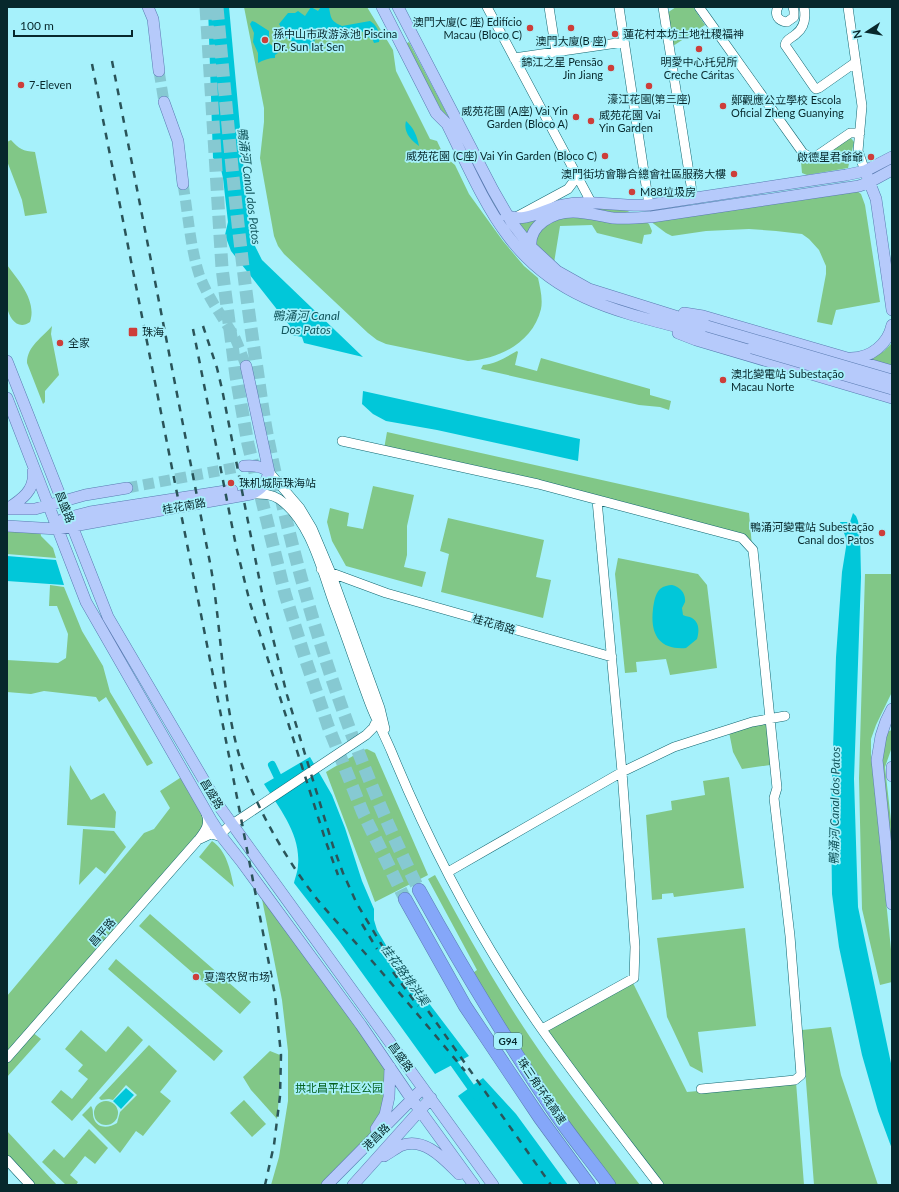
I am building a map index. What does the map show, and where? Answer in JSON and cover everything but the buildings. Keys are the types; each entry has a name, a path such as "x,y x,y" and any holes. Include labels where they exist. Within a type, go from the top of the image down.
{"highway":[{"name":"珠三角环线高速","path":"419,890 447,941 552,1108 609,1185"},
{"name":"珠三角环线高速","path":"405,899 465,1006 540,1118 589,1185"}],"main road":[{"path":"148,7 153,19 158,72"},
{"path":"378,7 399,40"},
{"path":"382,7 436,113 447,124"},
{"path":"389,7 438,102 447,124 499,223 512,242 528,259 551,279 578,295 598,304 650,314 706,330 891,374"},
{"path":"398,7 511,216 516,229 531,248 557,270 583,286 650,314 696,340 809,374 891,396"},
{"path":"164,102 178,141 183,184"},
{"path":"511,216 525,218 560,205 591,202 625,205 649,204 793,183 866,171 892,157"},
{"path":"866,171 876,199 892,310"},
{"path":"531,248 532,237 536,228 543,222 558,214 575,212 625,218 651,217 859,186 892,171"},
{"path":"876,199 880,187 892,171"},
{"path":"793,183 795,196"},
{"path":"692,198 696,203 703,204 740,198 750,198 760,201"},
{"path":"625,218 636,213 649,204"},
{"path":"650,314 703,316 847,358 860,357 872,353 878,349 886,339 892,325"},
{"path":"706,330 891,396"},
{"path":"793,342 785,347 782,352 782,356 784,360 809,374"},
{"path":"836,355 891,374"},
{"path":"836,355 852,363 860,372 857,380 849,385"},
{"name":"昌盛路","path":"7,361 108,617 224,813 230,826 424,1088 493,1185"},
{"path":"246,366 269,472 266,482 261,488 251,494"},
{"name":"昌盛路","path":"7,398 86,602 204,809 219,833 352,1012 412,1100 474,1185"},
{"path":"265,450 264,455 258,462 245,466 255,465 269,472"},
{"path":"7,509 18,502 30,491 34,478 32,462"},
{"path":"71,521 247,488 258,484 269,472"},
{"path":"7,509 35,509 85,495 127,488"},
{"name":"桂花南路","path":"7,526 57,529 71,521 251,494"},
{"path":"892,709 887,729 879,744 877,760 892,904"},
{"path":"892,767 892,776"},
{"path":"362,1151 385,1115 389,1097 390,1067"},
{"name":"港昌路","path":"327,1185 424,1088"},
{"name":"港昌路","path":"353,1185 431,1098"},
{"path":"373,1163 401,1146 416,1144 433,1149 470,1185"}],"street":[{"path":"487,7 591,202"},
{"path":"549,7 556,52"},
{"path":"619,7 649,204"},
{"path":"663,7 692,198"},
{"path":"699,7 806,156 815,157 850,134 860,133"},
{"path":"770,7 781,21 790,21 794,17 795,8"},
{"path":"777,17 776,11 778,7"},
{"path":"804,7 805,21 802,28 798,33 786,41 784,45 814,87 816,89 819,88 856,62"},
{"path":"848,7 862,106 858,151 866,171"},
{"path":"514,58 624,42"},
{"path":"511,216 569,188 574,179 573,168"},
{"path":"342,441 538,484 742,538 753,550 771,719 777,788 774,798 790,936 801,1075 795,1080 701,1089"},
{"path":"269,472 304,514 319,542 331,573 387,743 412,800 448,872 489,947 542,1029 588,1093 659,1185"},
{"name":"桂花南路","path":"251,494 271,495 279,499 289,508 306,531 380,718"},
{"path":"542,1029 634,978 635,947 622,772 597,500"},
{"name":"桂花南路","path":"321,569 390,594 612,657"},
{"path":"448,872 622,772 674,747 752,722 785,716"},
{"path":"198,840 211,834 224,831 366,735 380,718"},
{"path":"366,735 377,735 387,743"},
{"name":"昌平路","path":"7,1058 198,840 205,830 208,822 204,809"},
{"path":"224,813 227,816 234,818 246,816"},
{"path":"7,1160 30,1185"}],"green space":[{"path":"244,7 367,7 393,50 396,71 430,139 437,141 444,156 455,165 469,194 503,241 524,266 538,278 542,305 537,321 531,331 514,347 492,357 468,361 386,344 377,340 368,333 284,254 278,246 274,236 260,158 264,108"},
{"path":"676,7 693,7 705,25 673,46 667,13"},
{"path":"409,42 495,205 509,228 532,256 569,284 610,300 685,322 687,323 686,324 598,299 570,287 545,270 522,250 505,227 405,44"},
{"path":"851,138 854,142 848,168 807,175 802,173 801,162 813,162"},
{"path":"11,140 16,146 22,149 35,152 47,213 25,216 22,200 7,161 7,142"},
{"path":"857,191 861,194 865,205 880,302 836,310 832,325 817,322 826,274 826,266 819,250 802,234 749,229 706,231 672,236 650,221"},
{"path":"574,207 634,209 623,214 597,210 541,218 531,226 526,238 516,223"},
{"path":"565,215 643,220 649,224 652,231 651,234 644,235 642,244 597,233 592,225 560,226 554,263 535,247 539,230"},
{"path":"7,265 26,292 29,299 32,314 30,322 26,324 22,325 15,322 8,311 6,297"},
{"path":"52,326 51,334 59,375 45,391 45,402 43,404 27,363 30,352 36,342"},
{"path":"891,344 892,367 868,360 884,351"},
{"path":"517,351 515,365 537,371 541,358 650,389 650,395 671,401 669,410 660,407 639,405 481,369 483,365 497,362"},
{"path":"387,432 749,513 752,546 743,535 384,449"},
{"path":"373,486 414,495 407,526 407,555 404,567 426,572 422,587 346,566 332,541 327,522 330,508 349,513 347,526 363,529"},
{"path":"448,518 544,540 536,577 551,580 543,618 441,592 449,554 440,551"},
{"path":"7,527 40,529 41,536 53,548 56,558 7,554"},
{"path":"618,558 698,574 707,585 717,668 670,675 666,659 636,662 637,672 625,673 615,574"},
{"path":"865,574 892,574 892,692 871,739 871,755 892,959 892,982 880,985 862,909 859,778"},
{"path":"50,585 64,587 82,631 103,666 110,692 153,763 147,766 106,697 99,702 96,697 44,691 31,694 7,692 7,660 58,663 66,658 68,634 57,606 49,606"},
{"path":"767,722 770,765 742,769 733,752 729,732"},
{"path":"892,730 892,747 885,767 892,830 892,870 881,770 882,751 885,738 889,731"},
{"path":"367,749 375,753 428,875 375,902 326,772"},
{"path":"70,765 91,800 104,793 116,812 115,828 67,825"},
{"path":"183,776 209,822 7,1055 7,996 144,833 154,829 170,808 160,791"},
{"path":"729,777 744,888 674,897 673,893 662,894 662,899 652,900 646,815 672,810 671,801 705,795 703,781"},
{"path":"83,829 114,831 126,847 105,874 96,867 79,885"},
{"path":"212,841 224,855 234,887 199,857"},
{"path":"435,875 492,977 530,1037 570,1093 640,1185 611,1185 553,1106 470,975 477,970 428,879"},
{"name":"拱北昌平社区公园","path":"260,889 390,1067 385,1115 362,1150 326,1185 271,1185 279,1157 288,1101 288,1051 282,1000"},
{"path":"150,914 251,1002 240,1014 139,926"},
{"path":"745,928 756,1026 698,1032 703,1073 690,1066 667,1017 657,938"},
{"path":"116,959 223,1051 214,1061 108,969"},
{"path":"633,983 687,1092 796,1082 804,1185 664,1185 545,1031"},
{"path":"128,1026 143,1040 72,1121 51,1102 61,1090 72,1099 88,1079 78,1071 83,1065 65,1049 81,1030 106,1052"},
{"path":"831,1027 841,1075 878,1185 814,1185 802,1030"},
{"path":"32,1032 41,1039 7,1077 7,1061"},
{"path":"149,1045 177,1071 160,1092 171,1101 143,1136 136,1131 120,1153 82,1115 91,1106 94,1119 98,1125 107,1127 117,1123 120,1112 137,1095 126,1085 113,1100 101,1100 99,1098"},
{"path":"270,1051 280,1055 280,1086 277,1119 251,1090 243,1077"},
{"path":"244,1100 266,1124 252,1137 230,1113"},
{"path":"106,1101 115,1104 118,1113 115,1122 106,1125 97,1122 94,1113 97,1104"},
{"path":"89,1129 108,1148 95,1164 85,1156 70,1175 78,1182 76,1185 66,1185 42,1162 54,1149 64,1158"},
{"path":"7,1131 57,1185 33,1185 7,1157"}],"water":[{"name":"鴨涌河 Canal Dos Patos","path":"208,7 229,7 248,215 254,244 262,260 363,357 304,343 302,337 292,335 290,326 231,251 225,235 228,222 223,178 220,165 213,158"},
{"path":"311,7 318,11 321,7 329,7 332,19 342,26 370,21 378,30 379,42 374,43 372,38 367,37 361,31 351,36 344,37 340,33 336,34 333,38 332,35 326,34 324,37 315,38 313,49 308,49 308,46 296,44 286,38 279,24 288,13 295,13 298,11 305,16"},
{"path":"252,21 269,31 269,43 278,51 275,58 266,59 258,63 258,53 253,42 254,33 250,24"},
{"path":"406,121 415,132 419,146 407,132 405,125"},
{"path":"363,391 580,439 578,461 437,430 386,421 373,414 362,404"},
{"name":"鴨涌河 Canal dos Patos","path":"853,513 858,521 860,532 861,577 854,779 858,907 892,1068 892,1149 878,1111 862,1055 839,947 832,894 831,812 836,657 842,572 847,541 840,522 850,522"},
{"path":"7,556 56,560 64,585 7,581"},
{"path":"672,585 678,587 685,596 685,602 682,608 683,615 691,617 695,620 698,628 697,639 686,648 677,648 663,643 658,639 653,626 653,609 657,593 663,587"},
{"path":"310,757 332,795 345,828 362,881 374,909 374,920 377,930 390,952 469,1056 435,1074 339,941 294,883 298,865 298,854 293,833 283,813 264,784"},
{"path":"483,1078 516,1114 568,1185 524,1185 458,1096"},
{"path":"126,1088 134,1095 121,1109 113,1101"}],"waterway":[{"name":"桂花路排洪渠","path":"272,765 282,786"},
{"name":"桂花路排洪渠","path":"448,1055 477,1096"}],"tunnel":[{"path":"206,7 222,268 236,376 248,444 285,594 328,726 363,813 405,899"},
{"path":"217,7 244,274 263,411 275,470 294,552 339,700 376,796 419,890"},
{"path":"159,71 164,102"},
{"path":"183,184 191,241 199,274 211,299 235,338 246,366"},
{"path":"127,488 244,466"}],"railway":[{"path":"112,61 211,568 226,692 235,741 242,765 266,820 287,856 309,889 465,1071"},
{"path":"92,64 275,995 281,1055 280,1096 274,1145 265,1185"},
{"path":"203,326 217,368 222,389 263,598 287,695 333,846 343,873 357,904 383,947 551,1185"},
{"path":"193,329 236,546 250,603 326,842 338,875"},
{"path":"362,924 377,949"},
{"path":"393,972 418,1006"}],"place":[{"name":"澳門大廈(C 座) Edifício Macau (Bloco C)","path":"530,28"},
{"name":"澳門大廈(B 座)","path":"571,28"},
{"name":"蓮花村本坊土地社稷福神","path":"615,34"},
{"name":"孫中山市政游泳池 Piscina Dr. Sun Iat Sen","path":"265,40"},
{"name":"明愛中心托兒所 Creche Cáritas","path":"699,49"},
{"name":"錦江之星 Pensão Jin Jiang","path":"611,68"},
{"name":"7-Eleven","path":"21,85"},
{"name":"濠江花園(第三座)","path":"649,86"},
{"name":"鄭觀應公立學校 Escola Oficial Zheng Guanying","path":"723,106"},
{"name":"威苑花園 (A座) Vai Yin Garden (Bloco A)","path":"576,117"},
{"name":"威苑花園 Vai Yin Garden","path":"591,121"},
{"name":"威苑花園 (C座) Vai Yin Garden (Bloco C)","path":"605,156"},
{"name":"啟德星君爺爺","path":"871,157"},
{"name":"澳門街坊會聯合總會社區服務大樓","path":"734,174"},
{"name":"M88垃圾房","path":"632,192"},
{"name":"珠海","path":"133,332"},
{"name":"全家","path":"60,343"},
{"name":"澳北變電站 Subestação Macau Norte","path":"723,380"},
{"name":"珠机城际珠海站","path":"231,483"},
{"name":"鴨涌河變電站 Subestação Canal dos Patos","path":"882,533"},
{"name":"夏湾农贸市场","path":"196,977"}]}
